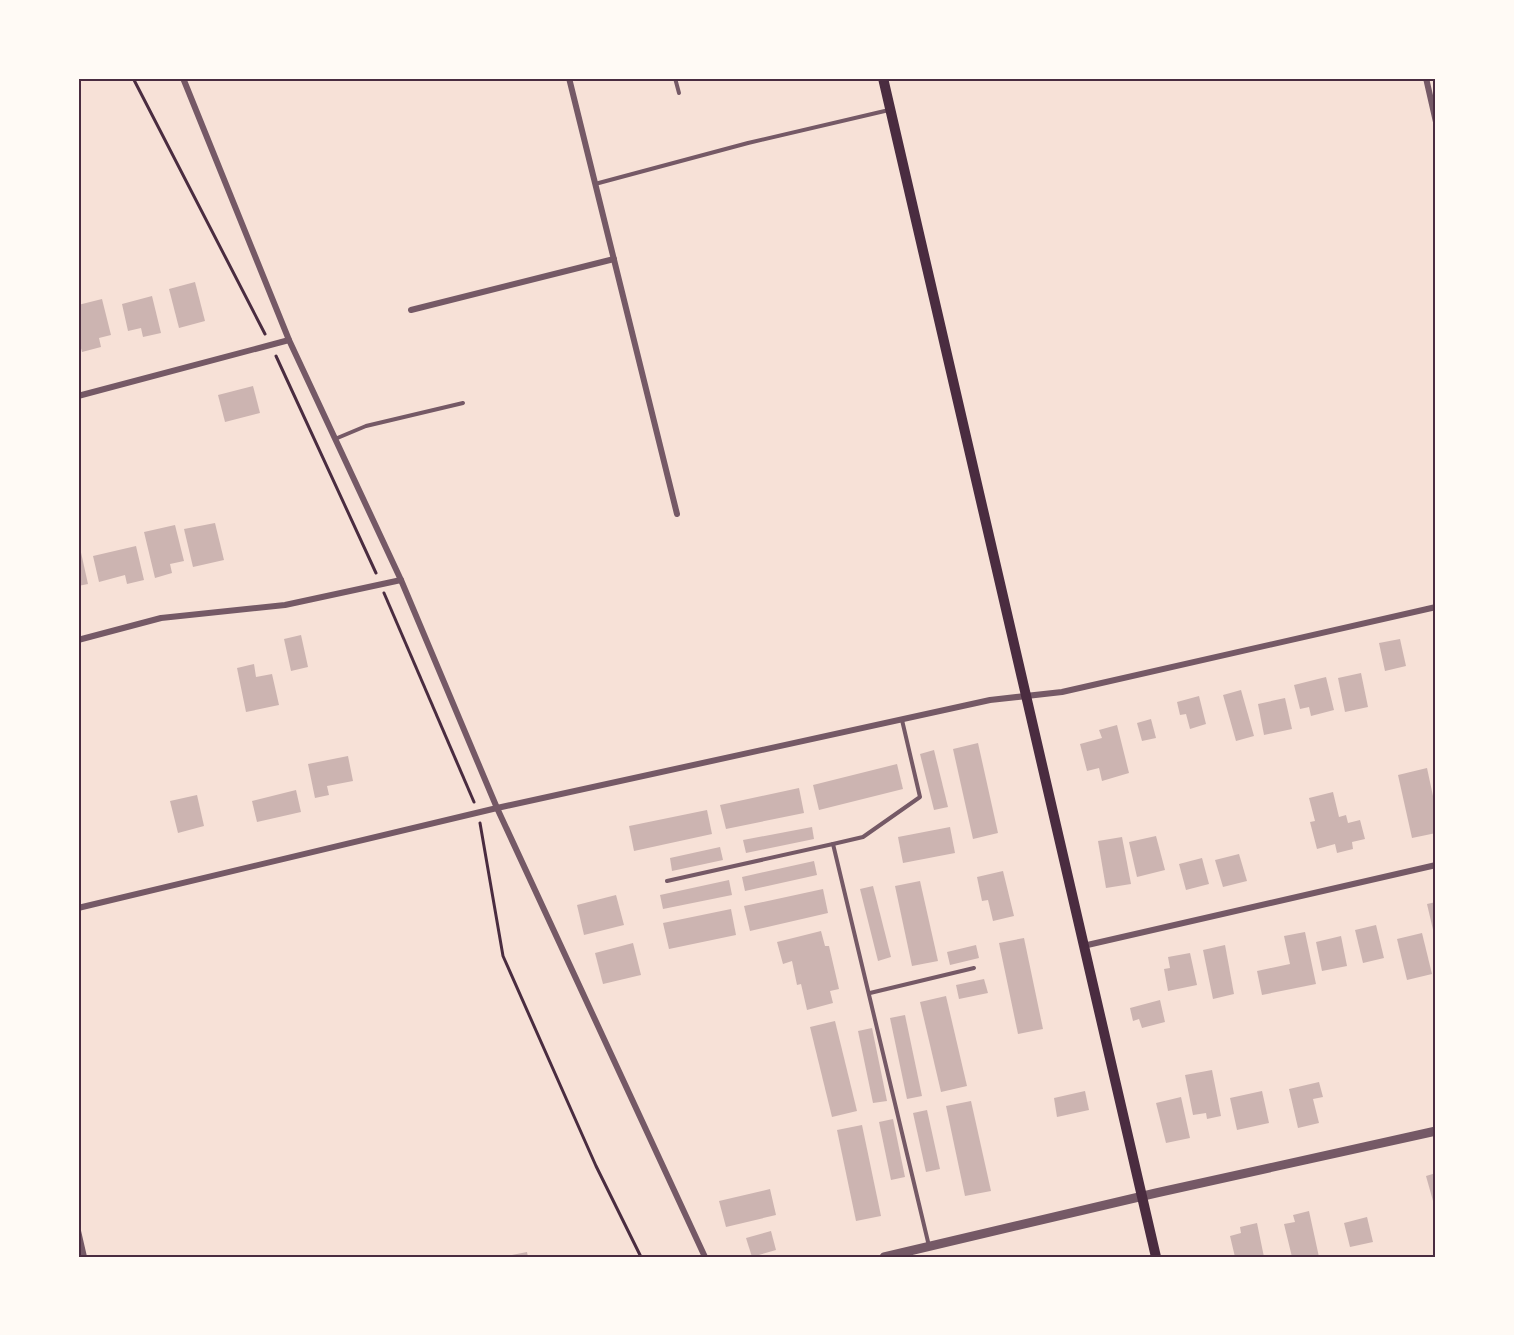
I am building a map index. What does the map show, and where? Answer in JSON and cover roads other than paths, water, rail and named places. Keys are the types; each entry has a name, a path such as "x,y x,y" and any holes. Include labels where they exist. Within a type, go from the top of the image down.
{"main road":[{"path":"883,78 1156,1257"}],"street":[{"path":"184,78 289,340 401,580 497,808 705,1257"},
{"path":"569,78 677,514"},
{"path":"1426,78 1436,122"},
{"path":"411,310 614,259"},
{"path":"78,396 289,340"},
{"path":"78,640 161,618 285,605 401,580"},
{"path":"78,908 497,808 990,700 1062,692 1436,607"},
{"path":"1083,946 1436,865"},
{"path":"884,1257 1436,1131"},
{"path":"78,1231 84,1257"}],"lane":[{"path":"675,78 679,93"},
{"path":"595,184 748,143 890,109"},
{"path":"336,439 366,426 462,403"},
{"path":"668,881 863,837 920,797 902,719"},
{"path":"833,844 929,1246"},
{"path":"870,993 974,969"}]}
